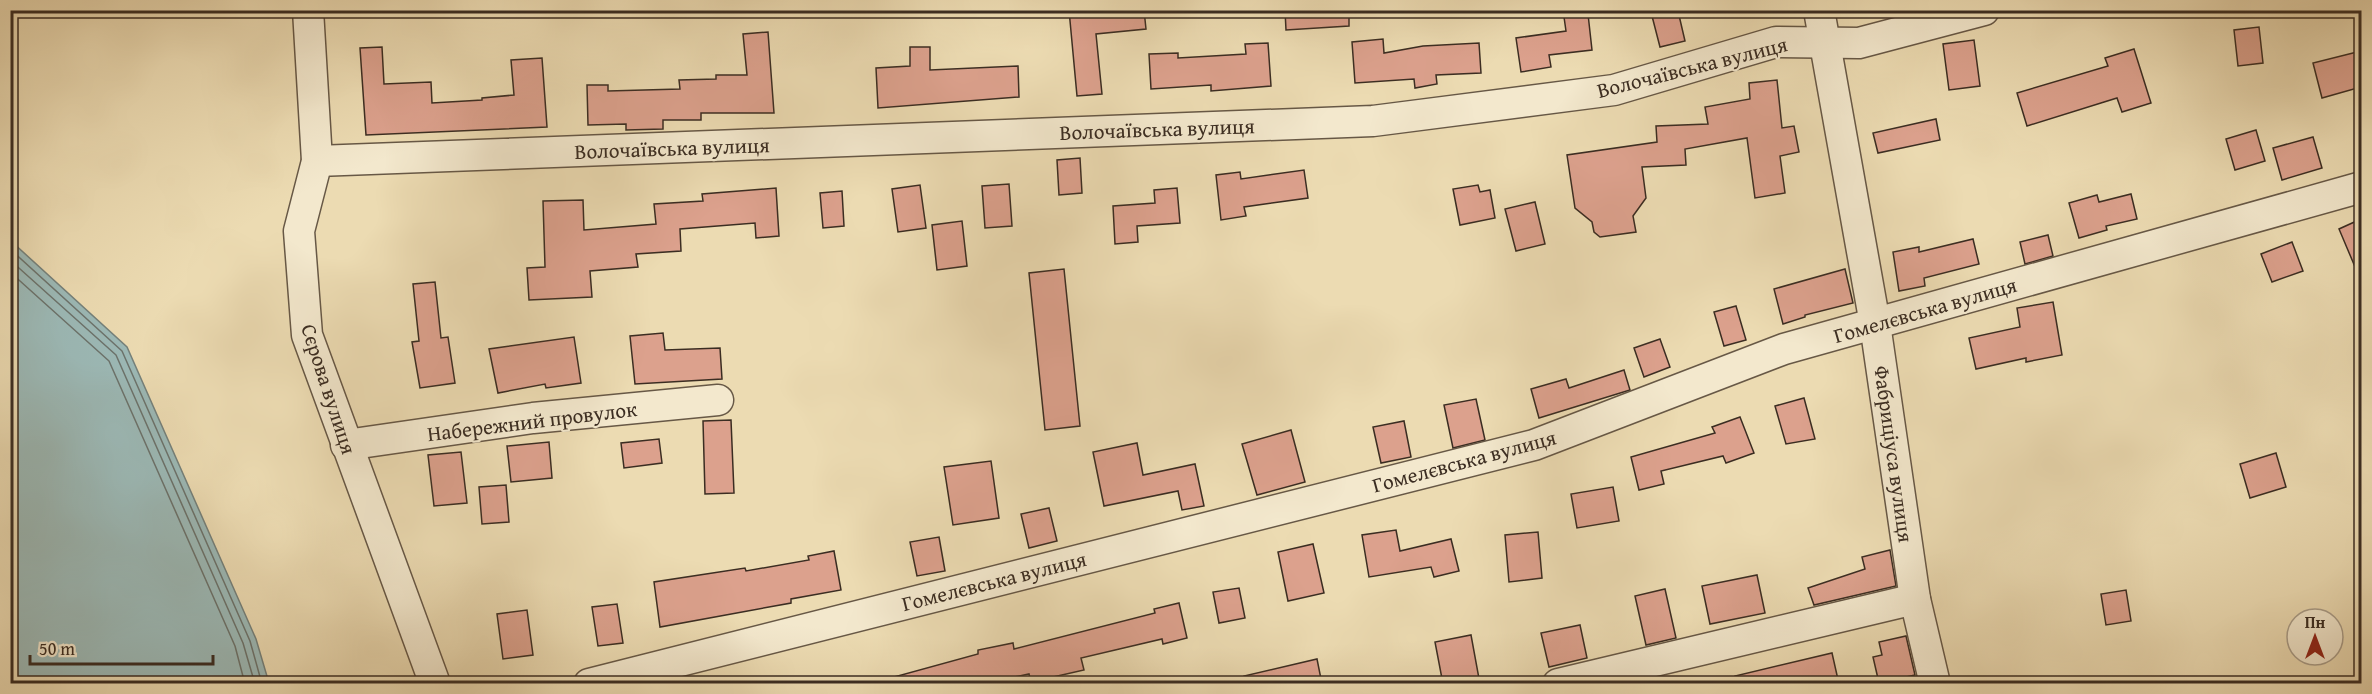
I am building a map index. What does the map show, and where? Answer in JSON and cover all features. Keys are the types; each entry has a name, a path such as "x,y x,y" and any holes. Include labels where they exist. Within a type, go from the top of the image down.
{"street":[{"name":"Сєрова вулиця","path":"308,10 317,161 299,231 307,335 435,684"},
{"name":"Фабриціуса вулиця","path":"1819,10 1823,43 1875,324 1915,599 1935,684"},
{"name":"Волочаївська вулиця","path":"317,161 1373,121 1614,90 1776,42 1859,43 1984,10"},
{"name":"Гомелєвська вулиця","path":"589,684 1534,445 1784,349 2361,187"},
{"name":"Набережний провулок","path":"346,445 534,418 718,400"},
{"path":"1558,684 1915,599"}],"water":[{"path":"11,241 127,347 256,639 269,683 11,683"}],"building":[{"path":"1069,10 1144,10 1146,29 1096,34 1102,94 1077,96"},
{"path":"1285,10 1349,10 1349,26 1286,30"},
{"path":"1678,11 1685,41 1660,47 1652,16"},
{"path":"1588,14 1592,50 1549,55 1551,67 1521,72 1516,38 1566,31 1564,17"},
{"path":"2259,27 2263,63 2238,66 2234,30"},
{"path":"768,32 774,113 701,113 701,120 663,120 663,129 626,130 626,124 588,125 587,85 608,85 608,91 680,89 679,80 716,79 716,75 747,75 743,34"},
{"path":"1383,39 1384,53 1423,46 1479,43 1481,73 1436,75 1437,84 1415,88 1414,79 1355,83 1352,42"},
{"path":"1974,40 1980,86 1949,90 1943,44"},
{"path":"1268,43 1271,86 1211,91 1211,85 1151,89 1149,54 1178,53 1178,58 1246,54 1245,44"},
{"path":"382,47 384,84 431,82 432,103 482,100 482,98 514,95 511,60 542,58 547,127 366,135 360,48"},
{"path":"910,47 930,47 930,70 1018,66 1019,97 878,108 876,68 910,66"},
{"path":"2134,49 2151,103 2122,112 2117,98 2027,126 2017,93 2108,66 2105,58"},
{"path":"2361,51 2361,87 2322,98 2313,63"},
{"path":"1777,80 1782,128 1794,126 1799,152 1780,156 1785,193 1755,198 1747,138 1685,149 1686,165 1642,167 1646,198 1633,216 1636,232 1600,237 1594,232 1592,222 1575,208 1567,155 1657,142 1656,126 1708,124 1705,107 1750,99 1749,83"},
{"path":"1936,119 1940,140 1878,153 1873,133"},
{"path":"2256,130 2265,161 2235,170 2226,139"},
{"path":"2313,137 2322,168 2282,180 2273,148"},
{"path":"1080,158 1082,193 1059,195 1057,160"},
{"path":"1304,170 1308,198 1244,207 1246,216 1221,220 1216,175 1240,172 1241,179"},
{"path":"1009,184 1012,226 985,228 982,186"},
{"path":"920,185 926,228 898,232 892,189"},
{"path":"1478,185 1480,192 1490,190 1495,218 1460,225 1453,189"},
{"path":"776,188 779,236 756,238 755,223 680,229 681,251 636,254 638,267 590,271 592,297 529,300 527,268 545,267 543,201 583,200 584,230 656,224 654,204 703,201 702,194"},
{"path":"1177,188 1180,223 1137,226 1138,242 1115,244 1113,206 1155,203 1154,190"},
{"path":"842,191 844,226 823,228 820,193"},
{"path":"2131,194 2137,219 2106,226 2107,230 2079,238 2069,203 2097,195 2099,202"},
{"path":"1535,202 1545,244 1516,251 1505,209"},
{"path":"2361,219 2361,281 2339,229"},
{"path":"962,221 967,266 937,270 932,225"},
{"path":"2048,235 2053,256 2025,264 2020,242"},
{"path":"1973,239 1979,264 1924,278 1925,286 1899,291 1893,252 1919,247 1919,252"},
{"path":"2292,242 2303,271 2272,282 2261,254"},
{"path":"1064,269 1080,426 1045,430 1029,273"},
{"path":"1845,269 1853,303 1805,315 1805,317 1783,324 1774,289"},
{"path":"435,282 441,338 448,337 455,383 420,388 412,342 419,341 413,284"},
{"path":"2053,302 2062,355 2026,362 2026,358 1976,369 1969,338 2020,327 2017,308"},
{"path":"1736,306 1746,340 1724,346 1714,312"},
{"path":"663,333 665,350 720,348 722,379 635,384 630,336"},
{"path":"574,337 581,383 546,388 545,384 498,393 489,349"},
{"path":"1660,339 1670,367 1644,377 1634,348"},
{"path":"1624,370 1630,390 1539,418 1531,389 1566,379 1569,388"},
{"path":"1804,398 1815,439 1786,444 1775,406"},
{"path":"1476,399 1485,440 1453,448 1444,405"},
{"path":"1740,417 1754,453 1726,463 1723,456 1661,471 1664,484 1639,490 1631,457 1715,433 1712,427"},
{"path":"731,420 734,493 705,494 703,421"},
{"path":"1404,421 1411,457 1381,463 1373,427"},
{"path":"1291,430 1305,482 1257,495 1242,444"},
{"path":"659,439 662,463 624,468 621,443"},
{"path":"549,442 552,478 511,482 507,446"},
{"path":"1137,443 1143,475 1195,464 1204,506 1182,510 1178,491 1104,506 1093,452"},
{"path":"461,452 467,503 434,506 428,455"},
{"path":"2276,453 2286,487 2250,498 2240,464"},
{"path":"991,461 999,518 953,525 944,467"},
{"path":"506,485 509,522 482,524 479,487"},
{"path":"1613,487 1619,521 1577,528 1571,494"},
{"path":"1049,508 1057,541 1029,548 1021,514"},
{"path":"1396,530 1400,551 1451,539 1459,571 1434,577 1431,567 1369,577 1362,535"},
{"path":"1538,532 1542,578 1509,582 1505,535"},
{"path":"939,537 945,571 917,576 910,542"},
{"path":"1313,544 1324,593 1288,601 1278,552"},
{"path":"1890,550 1896,586 1814,605 1808,588 1865,569 1862,557"},
{"path":"834,551 841,590 791,599 791,603 660,627 654,582 745,568 746,571 809,560 808,556"},
{"path":"1757,575 1765,613 1710,624 1702,586"},
{"path":"1239,588 1245,618 1219,623 1213,592"},
{"path":"1665,589 1676,638 1646,645 1635,596"},
{"path":"2126,590 2131,621 2106,625 2101,594"},
{"path":"1179,603 1187,638 1163,644 1162,639 1081,658 1084,670 1031,682 1029,674 980,684 895,684 894,677 978,654 978,650 1013,643 1014,649 1155,613 1154,609"},
{"path":"617,604 623,643 598,646 592,607"},
{"path":"527,610 533,655 503,659 497,614"},
{"path":"1580,625 1587,658 1549,667 1541,633"},
{"path":"1471,635 1480,684 1443,684 1435,642"},
{"path":"1906,636 1915,675 1879,683 1873,657 1882,655 1879,642"},
{"path":"1832,653 1839,684 1736,684 1735,676"},
{"path":"1317,659 1322,684 1245,684 1244,676"}]}
